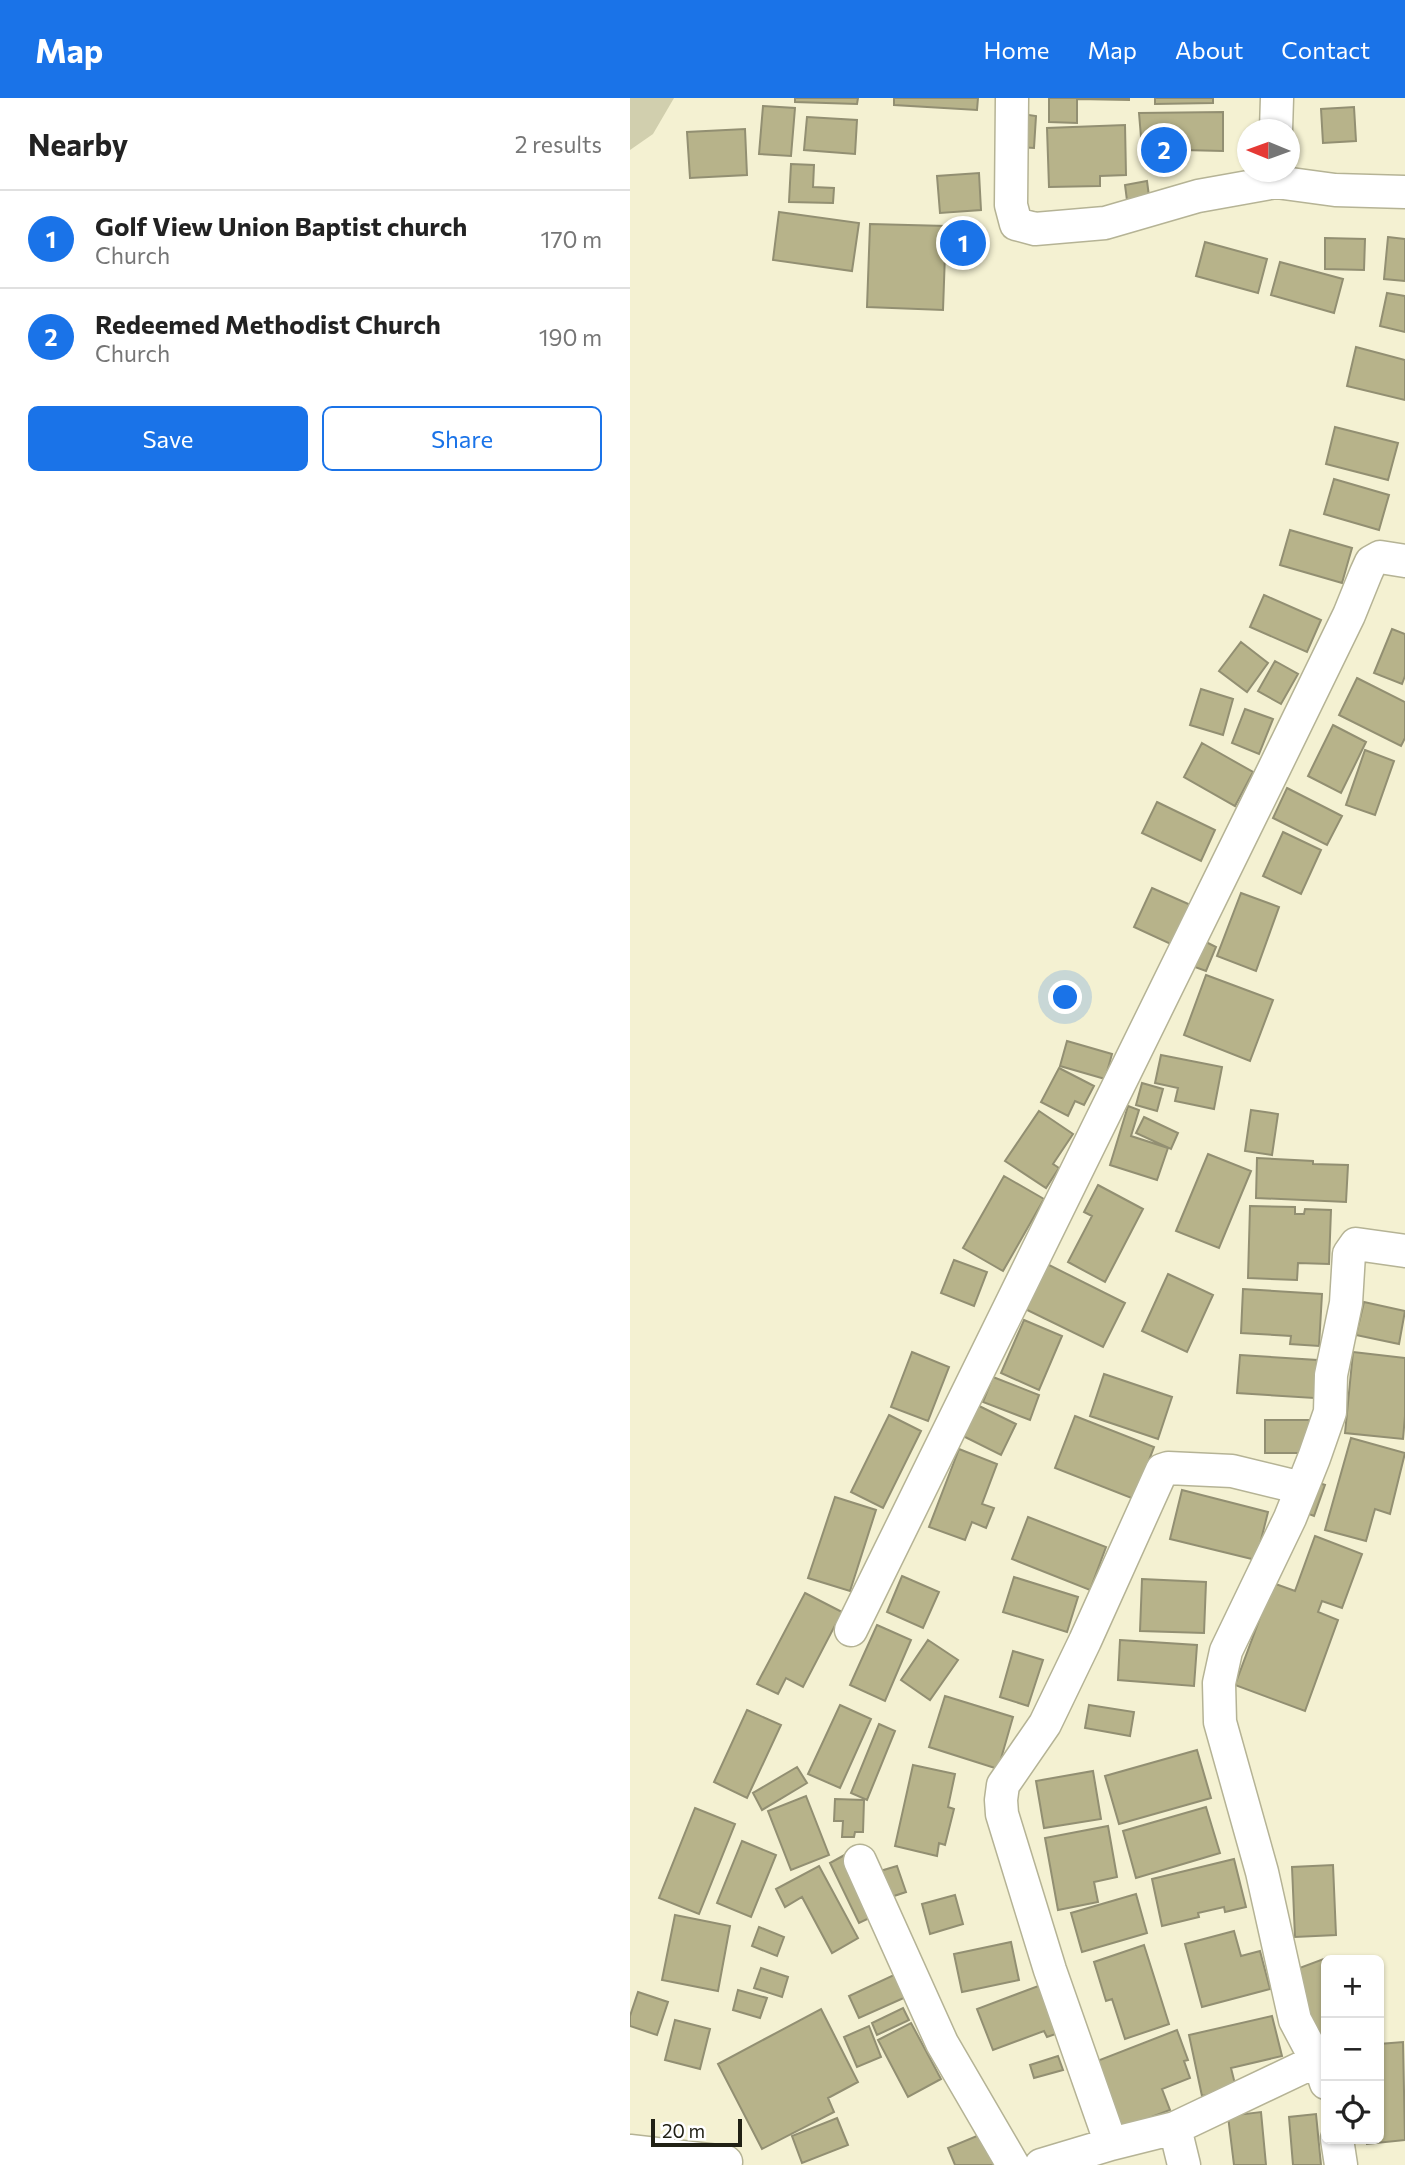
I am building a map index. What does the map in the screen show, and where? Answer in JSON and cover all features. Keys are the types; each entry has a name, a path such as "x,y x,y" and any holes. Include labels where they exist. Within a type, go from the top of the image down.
{"street":[{"path":"1012,98 1011,205 1016,224 1035,229 1105,223 1255,182"},
{"path":"1276,119 1277,98"},
{"path":"1299,182 1335,190 1405,192"},
{"path":"852,1630 1349,615 1371,562 1380,557 1405,561"},
{"path":"1041,2165 1111,2144 1175,2129 1321,2072 1295,2020 1265,1885 1220,1722 1219,1683 1226,1651 1290,1518 1330,1412 1331,1375 1346,1303 1349,1254 1356,1244 1405,1251"},
{"path":"1111,2144 1050,1970 1002,1814 1003,1785 1045,1724 1086,1641 1162,1470 1232,1471 1302,1488"},
{"path":"860,1861 942,2043 1013,2165"},
{"path":"1175,2129 1184,2165"},
{"path":"1338,2144 1341,2165"},
{"path":"630,2151 726,2162"}],"shaded area":[{"path":"630,98 674,98 653,134 630,150"}],"building":[{"path":"795,98 858,98 857,104 795,102"},
{"path":"894,98 978,98 977,110 894,105"},
{"path":"1049,98 1129,100 1077,99 1077,123 1049,122"},
{"path":"1155,98 1213,98 1213,103 1155,104"},
{"path":"763,106 795,108 791,156 759,154"},
{"path":"1354,107 1356,141 1323,143 1321,109"},
{"path":"1223,112 1223,151 1142,149 1139,113"},
{"path":"1022,114 1036,116 1034,148 1019,147"},
{"path":"807,117 857,120 855,154 804,150"},
{"path":"1125,125 1126,175 1100,176 1100,186 1049,187 1047,128"},
{"path":"745,129 747,175 690,178 687,132"},
{"path":"791,164 814,165 813,187 834,188 833,203 789,202"},
{"path":"979,173 981,210 940,213 937,176"},
{"path":"1147,181 1150,204 1128,208 1125,185"},
{"path":"779,212 859,223 852,271 773,260"},
{"path":"870,224 946,226 943,310 867,307"},
{"path":"1388,237 1405,239 1405,281 1384,279"},
{"path":"1325,238 1365,239 1364,270 1325,269"},
{"path":"1205,242 1267,259 1258,293 1196,276"},
{"path":"1280,262 1343,279 1334,313 1271,295"},
{"path":"1387,293 1405,296 1405,332 1380,326"},
{"path":"1356,347 1405,360 1405,400 1347,386"},
{"path":"1335,427 1398,443 1388,480 1326,464"},
{"path":"1334,479 1389,495 1379,530 1324,514"},
{"path":"1290,530 1352,548 1342,583 1280,565"},
{"path":"1264,595 1321,620 1307,652 1250,627"},
{"path":"1392,629 1405,634 1405,676 1402,684 1374,673"},
{"path":"1241,642 1268,663 1247,692 1219,671"},
{"path":"1275,661 1298,674 1281,704 1258,691"},
{"path":"1357,678 1405,702 1405,738 1401,746 1339,715"},
{"path":"1201,689 1233,699 1223,735 1190,725"},
{"path":"1245,709 1273,719 1259,754 1232,743"},
{"path":"1333,725 1366,742 1341,793 1308,776"},
{"path":"1202,743 1253,772 1235,806 1184,777"},
{"path":"1365,750 1394,761 1375,815 1346,805"},
{"path":"1287,788 1342,816 1327,845 1273,818"},
{"path":"1157,802 1215,830 1201,861 1142,833"},
{"path":"1283,832 1321,850 1301,894 1263,876"},
{"path":"1152,888 1193,906 1175,946 1134,927"},
{"path":"1241,893 1279,907 1256,971 1217,956"},
{"path":"1202,940 1216,947 1206,971 1192,966"},
{"path":"1206,975 1273,1000 1250,1061 1184,1035"},
{"path":"1067,1041 1112,1054 1105,1079 1060,1066"},
{"path":"1161,1055 1222,1067 1214,1109 1175,1101 1178,1088 1155,1083"},
{"path":"1059,1068 1094,1086 1084,1105 1075,1101 1068,1116 1041,1102"},
{"path":"1142,1083 1163,1089 1157,1111 1136,1105"},
{"path":"1128,1106 1139,1110 1131,1136 1168,1148 1157,1180 1110,1165"},
{"path":"1251,1110 1278,1114 1272,1155 1245,1151"},
{"path":"1039,1111 1073,1134 1053,1164 1059,1168 1046,1188 1005,1161"},
{"path":"1144,1117 1178,1133 1171,1149 1136,1133"},
{"path":"1208,1154 1251,1171 1219,1248 1176,1231"},
{"path":"1257,1158 1348,1165 1346,1202 1256,1198"},
{"path":"1004,1176 1044,1199 1003,1271 963,1248"},
{"path":"1098,1185 1143,1209 1105,1282 1068,1262 1092,1216 1084,1212"},
{"path":"1250,1206 1295,1207 1295,1214 1304,1214 1305,1209 1331,1210 1329,1264 1298,1263 1297,1280 1248,1278"},
{"path":"954,1260 987,1272 974,1306 941,1293"},
{"path":"1041,1261 1125,1303 1103,1347 1019,1306"},
{"path":"1168,1274 1213,1295 1187,1352 1142,1331"},
{"path":"1243,1289 1322,1294 1319,1346 1290,1344 1291,1336 1241,1333"},
{"path":"1364,1302 1405,1311 1399,1344 1356,1335"},
{"path":"1024,1320 1062,1336 1039,1390 1001,1373"},
{"path":"912,1352 949,1367 928,1421 891,1407"},
{"path":"1353,1352 1405,1358 1403,1439 1345,1433"},
{"path":"1240,1355 1317,1360 1314,1398 1237,1393"},
{"path":"1104,1374 1172,1397 1158,1439 1090,1416"},
{"path":"993,1377 1039,1395 1030,1420 983,1402"},
{"path":"975,1404 1016,1424 1001,1455 961,1435"},
{"path":"889,1415 921,1431 883,1508 851,1492"},
{"path":"1075,1416 1154,1447 1134,1499 1055,1468"},
{"path":"1265,1420 1309,1420 1308,1453 1265,1453"},
{"path":"1351,1438 1405,1453 1390,1514 1375,1509 1366,1541 1325,1530"},
{"path":"959,1449 997,1464 982,1504 994,1508 986,1528 972,1522 965,1540 929,1527"},
{"path":"1307,1479 1325,1485 1314,1516 1296,1509"},
{"path":"1182,1490 1268,1512 1256,1560 1170,1539"},
{"path":"835,1497 876,1510 850,1591 808,1578"},
{"path":"1028,1517 1106,1547 1090,1590 1012,1559"},
{"path":"1315,1536 1362,1554 1342,1608 1322,1601 1318,1612 1338,1620 1305,1711 1235,1685 1273,1583 1295,1591"},
{"path":"902,1576 939,1592 923,1628 887,1612"},
{"path":"1014,1577 1078,1597 1067,1632 1003,1612"},
{"path":"1142,1579 1206,1582 1204,1633 1140,1631"},
{"path":"805,1593 842,1612 803,1687 786,1678 778,1694 757,1684"},
{"path":"877,1625 911,1640 885,1701 850,1685"},
{"path":"928,1640 958,1660 930,1700 901,1680"},
{"path":"1120,1640 1197,1645 1194,1686 1118,1680"},
{"path":"1013,1651 1043,1660 1028,1706 1000,1697"},
{"path":"945,1696 1013,1717 998,1769 929,1747"},
{"path":"840,1705 871,1719 840,1788 808,1774"},
{"path":"1089,1705 1134,1712 1130,1736 1085,1728"},
{"path":"747,1710 781,1725 747,1798 714,1782"},
{"path":"879,1724 895,1731 867,1800 851,1793"},
{"path":"1197,1750 1211,1798 1119,1824 1105,1776"},
{"path":"913,1765 955,1774 948,1807 954,1809 945,1845 939,1843 937,1856 895,1846"},
{"path":"797,1767 807,1783 762,1810 753,1793"},
{"path":"1093,1771 1101,1819 1044,1828 1036,1781"},
{"path":"806,1796 829,1855 791,1870 768,1811"},
{"path":"835,1799 864,1800 863,1832 855,1832 854,1837 842,1837 843,1821 834,1821"},
{"path":"1206,1807 1220,1853 1136,1878 1123,1831"},
{"path":"695,1808 735,1824 699,1914 659,1898"},
{"path":"1108,1826 1117,1877 1094,1882 1098,1902 1058,1910 1045,1838"},
{"path":"742,1841 776,1855 751,1917 717,1903"},
{"path":"850,1852 880,1913 859,1923 830,1863"},
{"path":"1234,1859 1246,1907 1225,1912 1224,1907 1198,1913 1199,1917 1162,1926 1152,1879"},
{"path":"1333,1865 1336,1935 1295,1937 1292,1867"},
{"path":"819,1866 858,1938 832,1953 802,1897 785,1907 776,1889"},
{"path":"897,1866 906,1892 879,1901 870,1874"},
{"path":"1136,1894 1147,1933 1082,1952 1071,1913"},
{"path":"955,1895 963,1924 930,1934 922,1904"},
{"path":"675,1915 730,1926 718,1991 662,1980"},
{"path":"759,1927 784,1937 777,1956 752,1946"},
{"path":"1234,1931 1241,1956 1260,1951 1270,1989 1202,2007 1185,1944"},
{"path":"1011,1942 1019,1980 962,1992 954,1954"},
{"path":"1144,1945 1169,2024 1125,2039 1112,1999 1106,2001 1094,1962"},
{"path":"1321,1960 1321,2038 1317,2039 1294,1970"},
{"path":"761,1968 788,1977 782,1997 754,1988"},
{"path":"896,1974 906,1997 859,2018 849,1996"},
{"path":"1049,1982 1067,2030 1047,2037 1044,2031 993,2050 977,2009"},
{"path":"738,1990 767,1998 760,2018 733,2010"},
{"path":"638,1992 668,2002 657,2035 630,2026 630,2016"},
{"path":"903,2008 909,2020 877,2035 872,2023"},
{"path":"821,2009 858,2082 828,2098 834,2112 762,2149 718,2064"},
{"path":"1272,2016 1282,2056 1231,2068 1236,2088 1202,2096 1189,2035"},
{"path":"675,2020 710,2029 700,2069 665,2060"},
{"path":"911,2023 941,2079 908,2097 878,2040"},
{"path":"869,2026 881,2057 857,2067 844,2037"},
{"path":"1177,2030 1188,2060 1184,2061 1190,2078 1162,2089 1170,2110 1117,2130 1092,2063"},
{"path":"1403,2042 1405,2140 1384,2142 1384,2044"},
{"path":"1058,2056 1063,2070 1034,2078 1030,2065"},
{"path":"1261,2112 1266,2165 1234,2165 1228,2116"},
{"path":"1316,2114 1321,2165 1293,2165 1289,2117"},
{"path":"837,2118 848,2145 802,2163 792,2136"},
{"path":"984,2133 998,2165 955,2165 948,2148"}],"place":[{"name":"Redeemed Methodist Church","path":"1164,150"},
{"name":"Golf View Union Baptist church","path":"963,243"}]}
